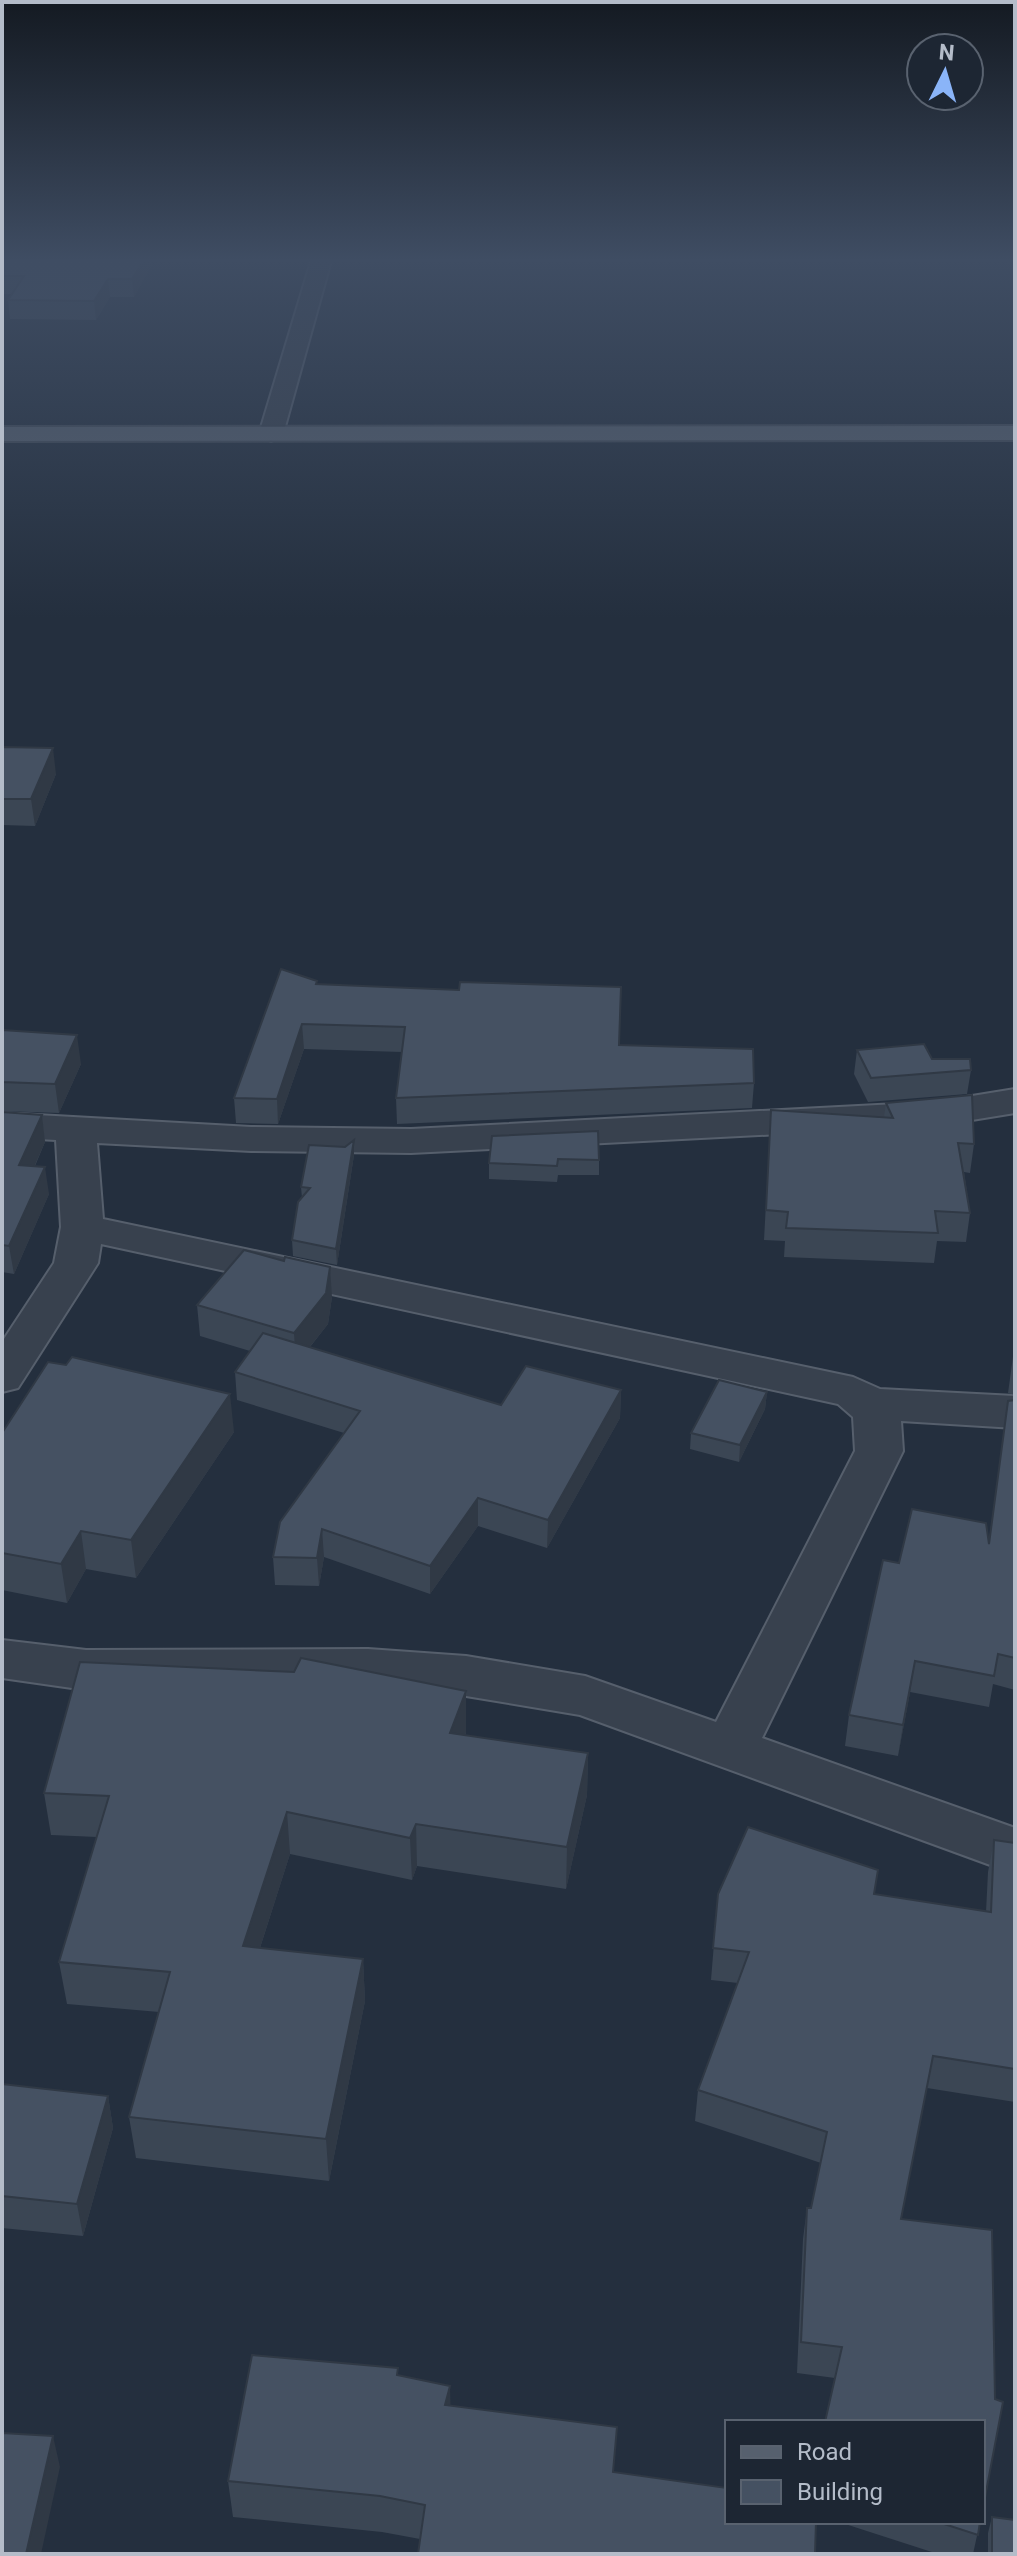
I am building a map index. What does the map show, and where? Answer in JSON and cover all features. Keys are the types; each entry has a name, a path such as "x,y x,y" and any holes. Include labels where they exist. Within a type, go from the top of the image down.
{"main road":[{"path":"2,434 1015,433"}],"street":[{"path":"271,434 287,380"},
{"path":"2,1125 411,1141 935,1114 1015,1101"},
{"path":"2,1377 76,1263 82,1227 76,1130"},
{"path":"82,1227 853,1392 871,1404 1015,1412"},
{"path":"730,1748 879,1451 880,1425 871,1404"},
{"path":"2,1659 86,1670 368,1669 466,1676 585,1696 1015,1851"}],"building":[{"path":"2,747 53,748 31,799 2,799"},
{"path":"281,969 317,981 316,984 459,990 460,982 621,987 619,1045 753,1049 754,1083 396,1098 405,1027 302,1024 277,1099 234,1098"},
{"path":"2,1030 77,1035 55,1084 2,1082"},
{"path":"924,1044 932,1059 970,1059 971,1070 871,1078 857,1050"},
{"path":"972,1095 974,1144 958,1143 970,1213 935,1211 938,1233 786,1228 788,1212 766,1210 771,1110 893,1118 886,1103"},
{"path":"2,1112 42,1115 19,1165 45,1167 9,1246 2,1245"},
{"path":"598,1131 599,1160 558,1159 557,1166 489,1163 492,1136"},
{"path":"354,1140 336,1249 292,1240 298,1202 310,1188 301,1187 309,1145 345,1147"},
{"path":"244,1250 284,1261 285,1257 330,1267 326,1293 294,1333 197,1305"},
{"path":"263,1333 501,1405 526,1366 621,1390 548,1520 478,1498 430,1566 322,1529 317,1558 273,1557 280,1522 360,1411 235,1372"},
{"path":"72,1357 230,1394 131,1540 81,1531 61,1564 2,1553 2,1433 48,1362 66,1365"},
{"path":"719,1380 767,1392 740,1445 691,1433"},
{"path":"1015,1400 1015,1658 998,1654 994,1676 915,1661 903,1725 849,1715 883,1560 899,1563 912,1509 986,1523 989,1544 1008,1401"},
{"path":"301,1658 466,1691 450,1733 588,1753 567,1847 416,1824 410,1838 287,1812 243,1946 363,1959 326,2139 129,2117 170,1972 59,1962 109,1796 44,1793 80,1662 294,1672"},
{"path":"748,1827 878,1870 874,1894 991,1912 994,1840 1015,1843 1015,2069 933,2056 901,2219 992,2230 995,2399 1003,2402 985,2497 985,2420 825,2420 842,2347 801,2342 807,2208 811,2208 827,2132 698,2090 749,1952 713,1948 718,1894"},
{"path":"2,2084 108,2096 77,2204 2,2196"},
{"path":"252,2355 398,2368 397,2375 450,2386 445,2405 617,2427 613,2472 725,2488 725,2524 816,2524 815,2554 418,2554 425,2505 380,2496 228,2481"},
{"path":"2,2433 53,2436 26,2554 2,2554"},
{"path":"992,2517 1015,2520 1015,2554 992,2554"},
{"path":"944,2524 980,2524 978,2535"}]}
